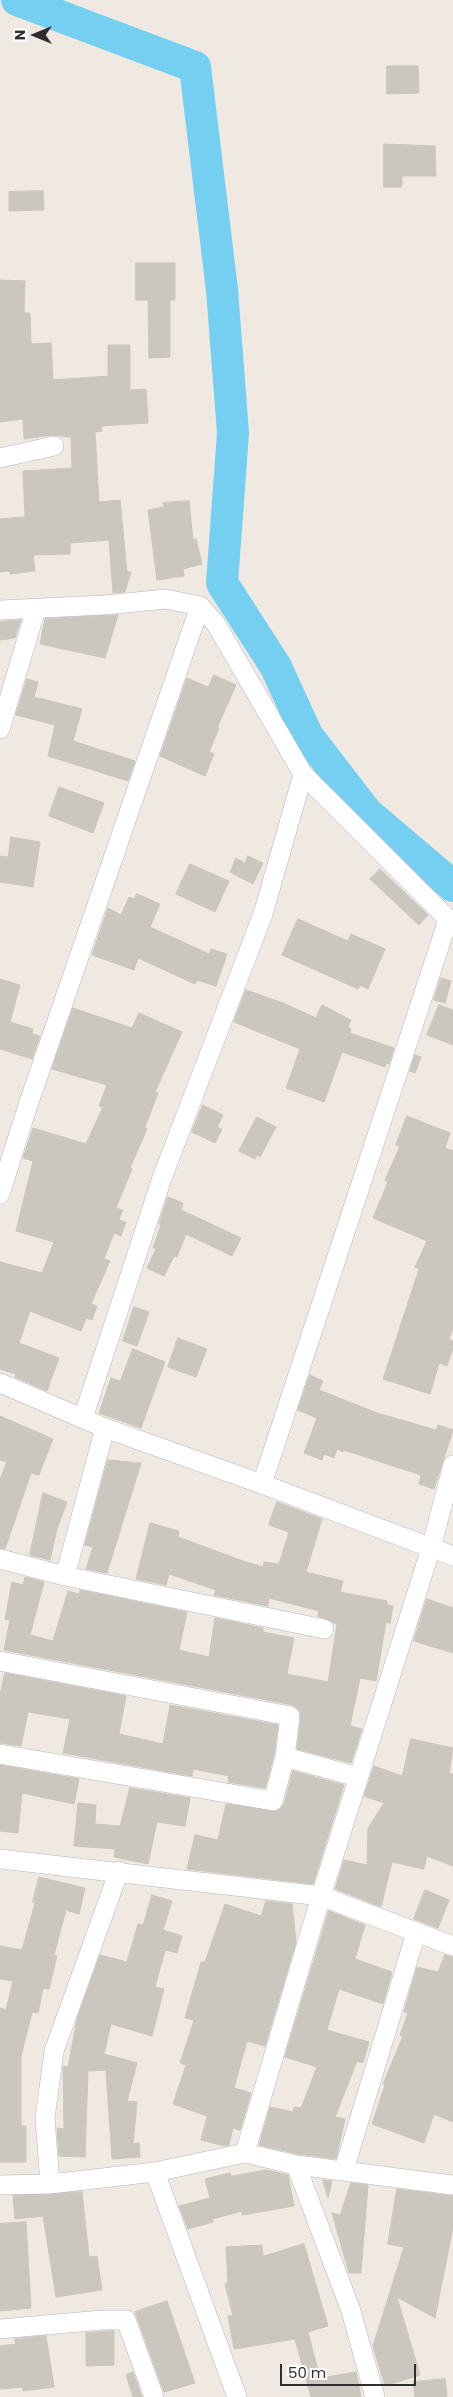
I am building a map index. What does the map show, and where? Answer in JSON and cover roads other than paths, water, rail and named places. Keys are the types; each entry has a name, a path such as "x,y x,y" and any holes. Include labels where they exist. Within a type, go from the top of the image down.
{"street":[{"path":"0,458 54,446"},
{"path":"0,610 166,599 200,606 216,624 303,774 450,922 262,1484"},
{"path":"0,1194 28,1105 200,606"},
{"path":"0,729 36,609"},
{"path":"83,1418 162,1178 263,914 303,774"},
{"path":"0,1383 105,1428 262,1484 453,1556"},
{"path":"65,1576 105,1428"},
{"path":"245,2153 321,1896 431,1548 453,1465"},
{"path":"0,1559 65,1576 324,1628"},
{"path":"0,1661 290,1716 285,1757 273,1801 0,1754"},
{"path":"285,1757 358,1777"},
{"path":"0,1859 321,1896 453,1946"},
{"path":"50,2184 45,2118 54,2051 119,1872"},
{"path":"344,2170 416,1932"},
{"path":"0,2185 50,2184 155,2172 245,2153 296,2165 453,2185"},
{"path":"296,2165 352,2311 375,2397"},
{"path":"155,2172 237,2397"},
{"path":"0,2329 102,2320 126,2320 154,2397"}],"waterway":[{"path":"17,0 195,67 222,290 233,433 222,583 276,667 307,735 367,813 453,886"}]}
